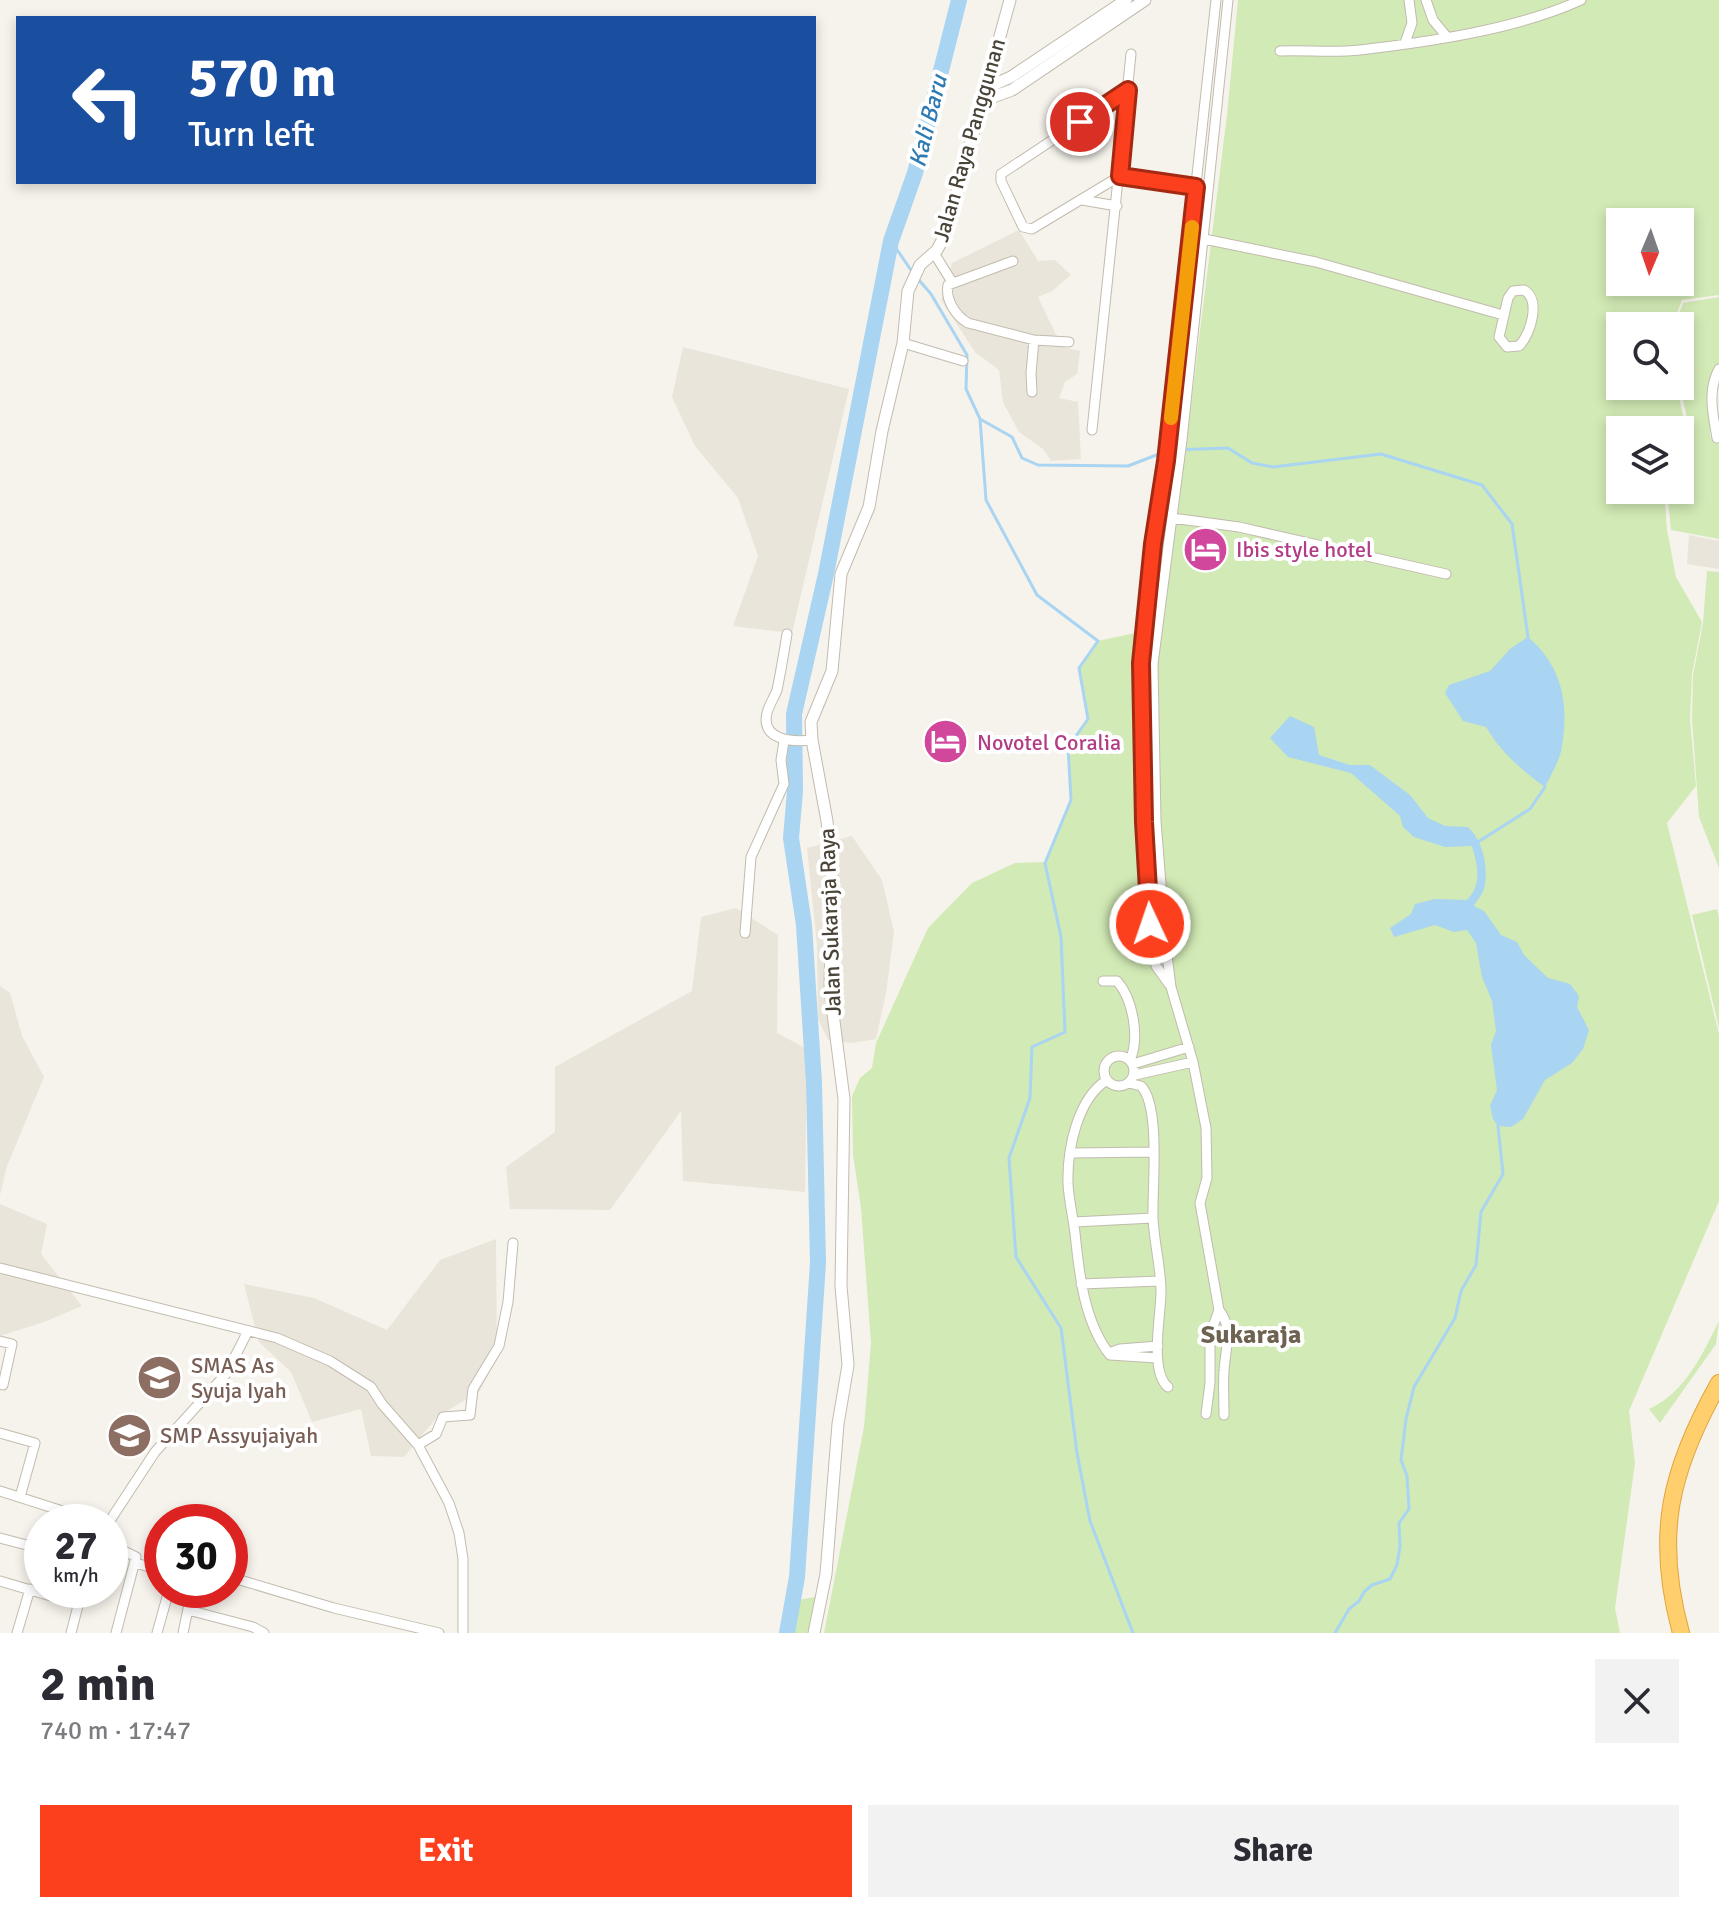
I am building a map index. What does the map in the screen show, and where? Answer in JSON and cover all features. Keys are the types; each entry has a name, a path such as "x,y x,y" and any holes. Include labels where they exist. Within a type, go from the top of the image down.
{"highway":[{"path":"1681,1633 1667,1564 1674,1487 1688,1441 1719,1383"}],"street":[{"name":"Jalan Raya Panggunan","path":"869,507 882,431 903,343 908,291 920,265 942,244 1010,0"},
{"path":"982,101 1012,90 1111,17 1126,0"},
{"path":"986,88 1011,77 1145,0"},
{"path":"1171,987 1156,966 1152,942 1144,822 1141,663 1169,440 1216,0"},
{"path":"1224,1415 1228,1328 1219,1310 1200,1203 1207,1178 1205,1117 1171,987 1156,821 1153,664 1182,440 1228,0"},
{"path":"1405,43 1412,23 1409,0"},
{"path":"1426,0 1433,20 1447,37"},
{"path":"1280,51 1360,50 1447,37 1544,15 1581,0"},
{"path":"1412,23 1433,20"},
{"path":"1092,430 1131,54"},
{"path":"1128,90 1007,169 1000,178 1023,227 1032,229 1120,176 1208,189"},
{"path":"1082,200 1117,206"},
{"path":"1204,239 1316,262 1503,315"},
{"path":"934,253 952,282"},
{"path":"1013,261 952,282 946,290 960,319 1034,340 1069,342"},
{"path":"1524,290 1533,297 1526,338 1519,346 1507,347 1499,340 1503,315 1513,291 1524,290"},
{"path":"1032,392 1034,340"},
{"path":"903,343 963,361"},
{"path":"1717,438 1711,397 1719,369"},
{"name":"Jalan Sukaraja Raya","path":"814,1633 826,1574 838,1424 848,1365 841,1286 843,1087 830,990 831,851 808,740 814,711 832,671 841,574 869,507"},
{"path":"1172,518 1239,527 1446,574"},
{"path":"1152,559 1166,560"},
{"path":"787,634 778,686 766,718 772,732 786,741 808,740"},
{"path":"1141,663 1153,664"},
{"path":"745,933 751,857 784,784 781,760 786,741"},
{"path":"1103,981 1117,981 1127,998 1135,1034 1132,1070"},
{"path":"1107,1080 1117,1086 1132,1070 1189,1047"},
{"path":"1107,1080 1105,1067 1118,1056 1132,1070 1149,1097 1154,1152 1153,1218 1160,1281 1157,1358 1163,1383 1168,1387"},
{"path":"1132,1070 1193,1062"},
{"path":"1107,1080 1094,1088 1087,1099 1071,1153 1068,1182 1081,1284 1098,1337 1109,1353 1157,1358"},
{"path":"1071,1153 1154,1152"},
{"path":"1074,1222 1153,1218"},
{"path":"418,1445 437,1432 443,1417 470,1415 473,1389 499,1346 508,1302 513,1243"},
{"path":"0,1268 277,1338 311,1352 371,1387 418,1445 443,1488 459,1533 464,1586 463,1633"},
{"path":"1081,1284 1160,1281"},
{"path":"1206,1414 1210,1383 1210,1335 1219,1310"},
{"path":"121,1504 163,1441 226,1374 248,1331"},
{"path":"0,1341 12,1344 3,1385 0,1384"},
{"path":"1109,1353 1120,1349 1158,1346"},
{"path":"0,1433 35,1443 20,1497"},
{"path":"0,1491 42,1504"},
{"path":"0,1538 24,1544"},
{"path":"116,1633 136,1563 133,1554 128,1552"},
{"path":"136,1563 144,1565"},
{"path":"0,1581 24,1587"},
{"path":"248,1582 334,1608 439,1633"},
{"path":"17,1633 24,1608"},
{"path":"71,1633 77,1608"},
{"path":"157,1633 164,1608"},
{"path":"183,1633 188,1610 253,1627 264,1633"}],"shaded area":[{"path":"1019,230 1038,261 1055,260 1071,275 1052,291 1038,297 1062,347 1080,351 1077,374 1065,382 1059,398 1078,402 1081,459 1051,461 1043,449 1019,432 1003,402 999,370 975,352 941,300 952,263"},
{"path":"683,347 849,389 792,633 733,626 758,556 738,498 695,446 672,397"},
{"path":"1689,535 1719,541 1719,569 1687,564"},
{"path":"852,836 882,880 894,932 876,1039 852,1043 828,1040 818,1019 817,945 807,848"},
{"path":"736,908 778,935 777,1033 807,1049 805,1192 683,1181 681,1111 610,1210 510,1209 506,1167 555,1132 555,1067 692,991 701,917"},
{"path":"0,986 10,993 22,1036 44,1077 7,1166 0,1195"},
{"path":"0,1204 47,1224 41,1254 82,1306 0,1336"},
{"path":"496,1239 497,1357 480,1391 437,1417 404,1457 371,1456 361,1409 312,1422 291,1372 259,1342 244,1284 314,1298 387,1330 440,1260"}],"green space":[{"path":"1238,0 1719,0 1719,295 1682,300 1677,312 1606,312 1606,400 1680,400 1683,416 1606,416 1606,504 1665,504 1676,577 1702,622 1692,674 1690,719 1696,786 1667,823 1719,1034 1719,1201 1629,1411 1635,1463 1615,1608 1620,1633 824,1633 864,1427 871,1343 861,1208 853,1155 852,1096 860,1078 872,1068 876,1043 928,928 972,883 1015,863 1045,862 1071,800 1068,747 1088,719 1079,668 1098,641 1163,627 1227,115"},
{"path":"1719,297 1719,383 1715,421 1710,434 1713,442 1719,444 1719,539 1671,530 1668,504 1694,504 1694,416 1687,416 1683,400 1694,400 1694,312 1679,312 1683,303"},
{"path":"1707,571 1719,572 1719,868 1699,817 1692,719 1693,675 1703,623"},
{"path":"1717,909 1719,917 1719,1028 1692,915"},
{"path":"1719,1321 1716,1344 1660,1423 1649,1409 1673,1393 1691,1372"},
{"path":"815,1597 819,1633 792,1633 798,1600"}],"water":[{"path":"1528,637 1549,660 1563,700 1561,751 1545,787 1512,760 1486,727 1463,721 1445,693 1449,685 1490,671 1510,649"},
{"path":"1290,716 1314,727 1319,755 1350,765 1370,765 1410,795 1428,818 1445,826 1468,827 1478,840 1485,864 1484,889 1474,906 1484,911 1501,935 1517,942 1524,955 1548,978 1570,984 1579,996 1577,1007 1589,1030 1583,1049 1572,1063 1545,1080 1523,1119 1511,1127 1498,1126 1490,1106 1497,1090 1491,1045 1496,1031 1492,1001 1482,977 1476,943 1467,930 1454,932 1435,925 1394,937 1390,928 1411,914 1415,904 1435,899 1467,900 1477,882 1472,846 1445,847 1414,837 1403,827 1400,816 1351,773 1288,757 1270,738"}],"waterway":[{"name":"Kali Baru","path":"787,1633 797,1577 818,1263 814,1083 804,925 791,838 795,791 794,714 826,574 891,241 915,173 959,0"},
{"path":"891,241 913,273"},
{"path":"918,279 931,294 967,355 966,389 980,419 1012,437 1022,458 1038,465 1128,466 1164,452"},
{"path":"980,419 986,500 1037,595 1098,641 1079,668 1088,719 1068,747 1071,800 1045,863 1061,937 1065,1032 1032,1047 1030,1098 1009,1158 1016,1257 1061,1328 1077,1453 1090,1521 1133,1633"},
{"path":"1171,450 1228,448 1252,463 1273,467 1381,454 1482,485 1512,524 1528,637"},
{"path":"1478,842 1530,809 1545,787"},
{"path":"1335,1633 1349,1609 1364,1592 1372,1585 1390,1579 1397,1565 1399,1523 1409,1509 1407,1476 1401,1460 1406,1419 1414,1387 1455,1318 1461,1291 1476,1265 1481,1212 1503,1174 1498,1126"}],"slow traffic":[{"path":"1171,418 1192,227"}],"place":[{"name":"Ibis style hotel","path":"1205,549"},
{"name":"Novotel Coralia","path":"946,742"},
{"name":"SMAS As Syuja Iyah","path":"160,1378"},
{"name":"SMP Assyujaiyah","path":"129,1435"}],"district":[{"name":"Sukaraja","path":"1251,1335"}],"route":[{"path":"1080,122 1128,90 1120,176 1196,187 1141,663 1144,822 1150,924"}]}
